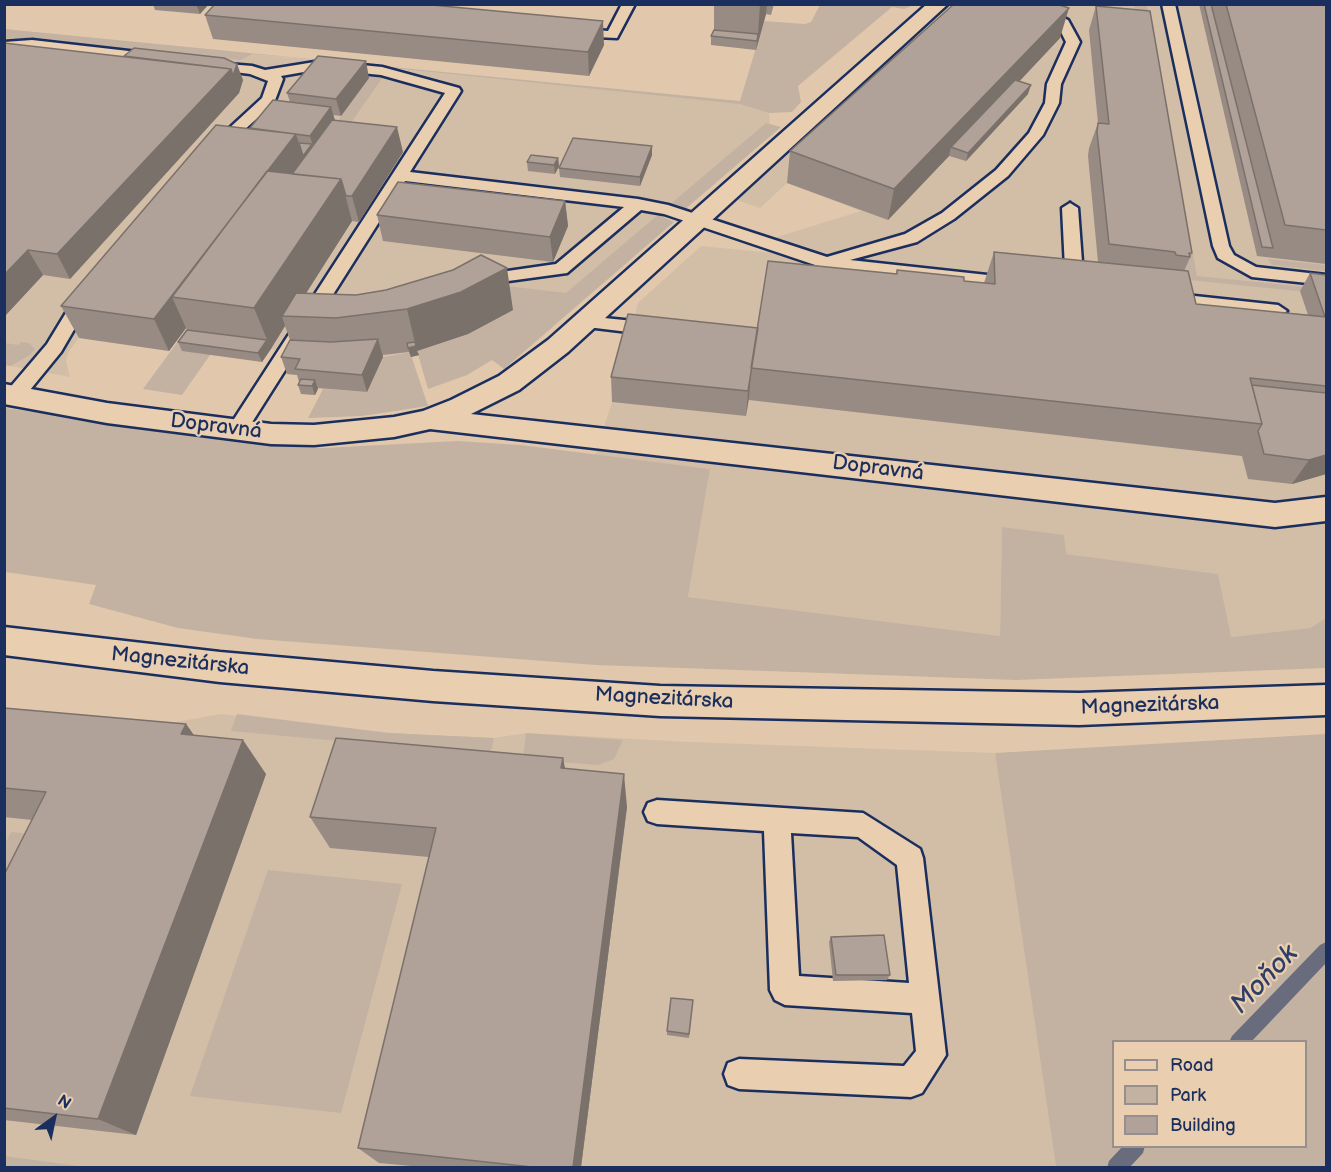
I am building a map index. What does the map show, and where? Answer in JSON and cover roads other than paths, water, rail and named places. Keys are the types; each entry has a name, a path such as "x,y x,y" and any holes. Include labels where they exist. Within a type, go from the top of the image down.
{"street":[{"name":"Dopravná","path":"9,395 107,413 237,430 314,435 394,427 429,420 481,399 510,383 585,322 939,4"},
{"name":"Dopravná","path":"429,420 1275,515 1300,514 1326,508"},
{"name":"Magnezitárska","path":"4,641 220,668 433,686 660,701 1079,709 1326,700"}],"lane":[{"path":"559,31 612,35 629,4"},
{"path":"821,262 875,250 911,238 948,216 1002,173 1035,135 1052,103 1051,94 1054,84 1073,42 1063,19 1024,4"},
{"path":"1168,4 1221,246 1227,258 1252,272 1326,280"},
{"path":"4,46 32,44 171,60"},
{"path":"194,63 266,74 276,79 268,100 204,159"},
{"path":"237,430 454,90 382,71 321,65 266,74"},
{"path":"400,176 638,204 668,210 821,262 1030,285"},
{"path":"459,285 491,277 540,274 561,269 638,204"},
{"path":"1053,287 1082,290 1070,208"},
{"path":"9,395 54,348 86,292 96,280"},
{"path":"1147,297 1278,311"},
{"path":"316,307 339,306"},
{"path":"585,322 666,330"},
{"path":"657,812 863,825 910,858 931,1055 911,1082 739,1074"},
{"path":"777,820 785,990 925,999"}],"waterway":[{"name":"Moňok","path":"1240,1040 1326,951"},
{"name":"Moňok","path":"1116,1168 1134,1148"}]}
